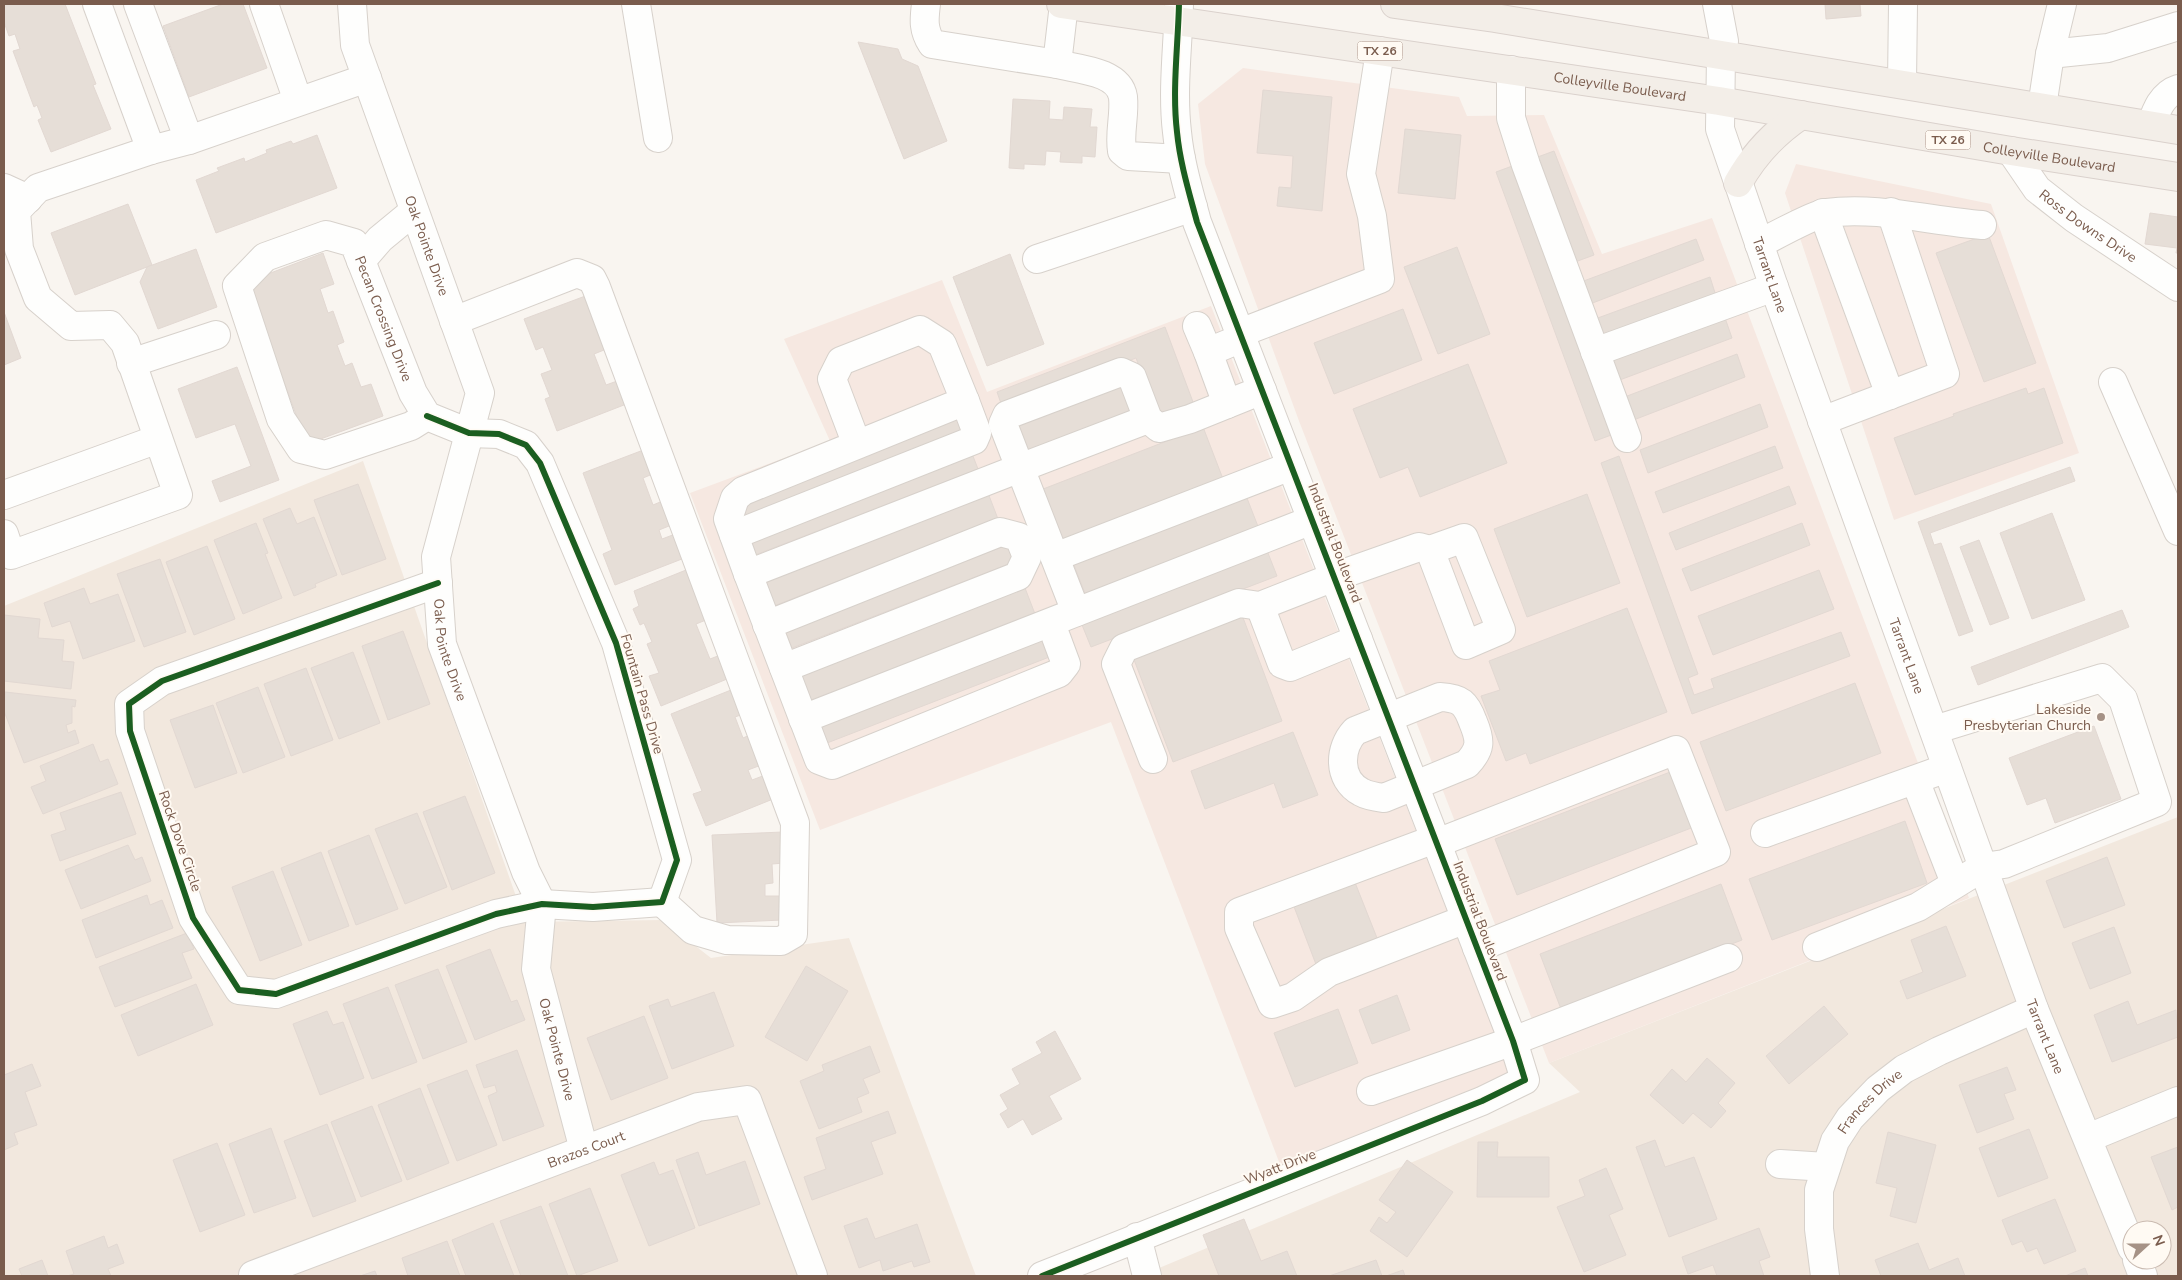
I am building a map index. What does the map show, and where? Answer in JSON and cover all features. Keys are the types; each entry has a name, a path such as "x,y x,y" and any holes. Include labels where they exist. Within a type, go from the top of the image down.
{"main road":[{"name":"Colleyville Boulevard","path":"1062,4 1179,12 1380,52 1719,101 2011,151 2178,176"},
{"path":"1395,4 1496,11 1721,54 2178,130"},
{"path":"1738,183 1754,158 1768,142 1801,115"}],"street":[{"path":"96,4 151,150"},
{"path":"138,4 189,140"},
{"path":"264,4 298,101"},
{"name":"Oak Pointe Drive","path":"352,4 355,45 480,393 436,558 442,644 526,872 542,904 536,969 584,1150"},
{"path":"636,4 658,138"},
{"path":"926,4 924,25 926,35 932,44 1057,64 1109,77 1118,85 1123,96 1120,140 1122,151 1128,156 1181,159"},
{"path":"1057,64 1062,4"},
{"name":"Tarrant Lane","path":"1717,4 1724,41 1721,54 1720,128 1738,183 2034,1009 2122,1223"},
{"path":"1902,83 1903,4"},
{"path":"2042,108 2050,54 2062,4"},
{"name":"Industrial Boulevard","path":"1179,12 1176,130 1193,207 1513,1041 1525,1080"},
{"path":"2050,54 2108,48 2178,26"},
{"path":"1208,352 1241,336 1380,279 1372,216 1361,174 1380,52"},
{"path":"1511,70 1510,118 1526,166 1628,438"},
{"path":"4,534 12,556 178,495 125,343 110,325 70,326 38,298 11,252 16,211 38,188 151,150 189,140 367,78"},
{"path":"2151,126 2157,107 2172,91 2178,89"},
{"name":"Ross Downs Drive","path":"2011,151 2037,188 2074,218 2178,287"},
{"path":"4,188 28,198"},
{"path":"1037,259 1193,207"},
{"path":"360,260 380,239 414,211"},
{"path":"1759,244 1823,213 1891,212 1950,223 1982,225"},
{"path":"1822,421 1945,374 1891,212"},
{"path":"1823,213 1890,395"},
{"name":"Pecan Crossing Drive","path":"326,235 354,243 413,393 427,416 411,426 326,455 301,449 281,419 236,286 265,257 326,235"},
{"path":"454,321 578,273 592,279 600,296 795,823 792,934 781,941 727,940 693,930 662,902 593,907 542,904"},
{"path":"1596,352 1774,287"},
{"path":"1197,326 1227,404"},
{"path":"734,535 974,440 977,433 942,344 920,330 841,361 832,378 857,445"},
{"path":"131,363 216,335"},
{"path":"1076,612 1003,424 1008,415 1121,372 1132,377 1148,419 1160,428 1190,419 1262,390"},
{"path":"2113,382 2178,531"},
{"path":"965,401 742,491 735,498 728,519 819,760 832,765 1059,673 1066,664 1056,637"},
{"path":"427,416 469,433"},
{"path":"748,574 1148,419"},
{"name":"Fountain Pass Drive","path":"469,433 499,434 526,444 540,463 616,643 677,860 662,902"},
{"path":"4,495 158,439"},
{"path":"1055,557 1291,466"},
{"path":"803,719 1312,520"},
{"path":"767,626 1000,532 1019,537 1027,556 1018,576 784,668"},
{"path":"1153,759 1116,664 1124,648 1239,603 1260,606 1334,577 1418,548 1430,550"},
{"name":"Rock Dove Circle","path":"438,583 162,681 129,704 130,731 193,918 239,990 276,994 496,914 542,904"},
{"path":"1260,606 1282,664 1290,667 1358,639"},
{"path":"1817,947 1918,907 1983,867 2004,864 2158,802 2124,700 2102,678 1934,730"},
{"path":"1440,697 1460,701 1468,707 1479,738 1478,747 1474,757 1468,764 1384,798 1371,796 1360,792 1350,783 1342,762 1343,750 1348,739 1355,731 1388,717 1440,697"},
{"path":"1466,919 1329,972 1293,998 1272,1004 1239,928 1239,912 1436,841 1676,750 1716,852 1477,948"},
{"path":"1765,833 1947,768"},
{"path":"1915,780 1955,883"},
{"path":"1371,1091 1513,1041 1728,958"},
{"name":"Frances Drive","path":"1825,1276 1819,1229 1819,1190 1835,1141 1850,1118 1884,1084 1904,1069 1939,1050 2034,1009"},
{"name":"Wyatt Drive","path":"1042,1276 1482,1101 1525,1080"},
{"name":"Brazos Court","path":"253,1275 698,1107 747,1100 813,1276"},
{"path":"2088,1138 2178,1101"},
{"path":"1780,1164 1826,1167"},
{"path":"1136,1237 1147,1276"}],"shaded area":[{"path":"1243,68 1459,97 1467,116 1544,115 1602,254 1712,218 1969,898 1549,1063 1299,421 1205,164 1198,104"},
{"path":"1796,164 1991,204 2079,453 1894,520 1785,193"},
{"path":"942,280 987,392 1211,306 1512,1077 1281,1167 1111,722 820,830 690,493 830,441 784,339"},
{"path":"363,461 525,922 662,920 711,958 849,938 976,1276 4,1276 4,606"},
{"path":"2178,817 2178,1276 1140,1276 1580,1092 1549,1063"}],"building":[{"path":"4,4 65,4 96,84 93,85 111,129 51,152 38,120 42,118 37,105 34,107 13,51 20,49 15,34 9,36 4,22"},
{"path":"223,4 243,4 267,68 189,97 163,26"},
{"path":"1825,4 1860,4 1861,16 1826,19"},
{"path":"858,42 898,49 902,59 918,66 947,141 904,159"},
{"path":"1263,90 1332,97 1322,211 1277,206 1279,187 1291,188 1293,156 1257,153"},
{"path":"1013,99 1050,101 1049,119 1063,120 1064,107 1092,109 1090,127 1097,127 1095,157 1082,156 1082,163 1060,162 1061,152 1046,151 1045,165 1024,164 1024,169 1009,168"},
{"path":"1405,129 1461,135 1455,199 1398,193"},
{"path":"317,135 337,188 216,233 196,180 219,171 217,168 244,158 245,162 267,153 266,150 291,141 293,144"},
{"path":"1554,151 1594,255 1575,262 1535,158"},
{"path":"1515,165 1614,434 1595,441 1496,172"},
{"path":"128,204 152,265 75,295 51,233"},
{"path":"2150,213 2178,217 2178,253 2176,253 2177,248 2145,244"},
{"path":"1988,234 2036,363 1984,382 1936,253"},
{"path":"1696,239 1704,260 1590,304 1581,282"},
{"path":"1457,247 1490,334 1438,354 1404,267"},
{"path":"196,249 217,307 158,329 140,282 147,267"},
{"path":"323,253 334,284 320,289 328,313 333,311 344,342 337,345 345,366 352,363 361,387 371,384 383,416 307,444 247,282"},
{"path":"1010,254 1044,344 987,366 953,277"},
{"path":"1710,277 1716,296 1602,337 1595,319"},
{"path":"588,295 609,348 594,354 606,385 620,380 629,403 557,431 545,399 550,397 541,374 552,370 543,347 536,350 524,319"},
{"path":"1403,309 1422,360 1334,394 1314,343"},
{"path":"4,312 21,358 4,365"},
{"path":"1724,315 1732,338 1617,381 1609,359"},
{"path":"1165,327 1193,402 1158,416 1136,358 1003,409 997,392"},
{"path":"1737,354 1745,377 1631,421 1622,398"},
{"path":"1468,364 1507,463 1420,497 1408,467 1380,478 1353,409"},
{"path":"237,367 279,480 220,502 212,481 251,466 235,424 196,438 178,389"},
{"path":"1121,380 1133,412 1022,454 1010,423"},
{"path":"2026,388 2028,394 2044,388 2063,443 1915,495 1894,438 1954,416 1953,414"},
{"path":"1760,404 1768,427 1648,473 1640,450"},
{"path":"957,416 964,434 747,518 741,500"},
{"path":"1203,427 1223,479 1058,543 1038,491"},
{"path":"1775,446 1783,468 1663,513 1655,492"},
{"path":"646,449 655,473 643,478 653,505 665,500 674,524 659,530 662,539 678,533 687,557 615,585 603,554 612,550 583,473"},
{"path":"971,451 978,469 755,555 748,538"},
{"path":"1619,456 1698,674 1688,678 1694,695 1714,688 1711,679 1841,632 1850,656 1692,714 1601,463"},
{"path":"2070,467 2075,481 1930,533 1934,545 1941,543 1973,631 1959,636 1918,522"},
{"path":"358,484 386,559 342,575 314,500"},
{"path":"1789,486 1796,504 1676,550 1669,533"},
{"path":"988,493 998,519 774,606 764,581"},
{"path":"1245,493 1259,529 1086,596 1072,560"},
{"path":"1587,494 1620,583 1527,617 1494,529"},
{"path":"290,508 297,524 314,517 337,575 315,584 316,587 294,596 263,519"},
{"path":"2052,513 2085,600 2032,619 2000,533"},
{"path":"256,523 268,553 265,554 282,598 243,614 214,540"},
{"path":"1802,523 1810,545 1691,591 1682,569"},
{"path":"1979,540 2009,618 1990,625 1960,547"},
{"path":"1007,545 1014,562 792,648 785,631"},
{"path":"207,546 235,619 194,635 166,562"},
{"path":"1266,548 1277,576 1091,647 1080,620"},
{"path":"160,559 186,632 144,647 117,574"},
{"path":"691,568 711,618 696,624 710,659 723,654 732,677 661,706 649,676 659,673 647,644 652,642 644,623 640,625 633,609 639,606 634,591"},
{"path":"1819,570 1834,609 1713,655 1698,616"},
{"path":"84,588 90,604 118,594 135,641 83,659 70,621 52,627 44,603"},
{"path":"1025,588 1035,614 811,700 801,675"},
{"path":"1627,608 1667,712 1530,764 1526,753 1506,761 1481,696 1500,690 1489,661"},
{"path":"2122,610 2129,627 1978,685 1971,667"},
{"path":"4,615 40,619 38,638 64,640 62,661 74,662 71,689 4,681"},
{"path":"1242,615 1282,721 1173,762 1133,657"},
{"path":"403,631 430,704 388,720 362,646"},
{"path":"1045,638 1052,656 827,743 820,725"},
{"path":"353,652 380,723 339,739 311,668"},
{"path":"306,668 333,740 291,756 264,684"},
{"path":"1855,683 1881,753 1726,811 1700,742"},
{"path":"258,687 285,757 243,773 216,703"},
{"path":"736,688 746,713 735,717 743,738 752,734 764,764 748,770 752,780 768,774 778,797 706,826 693,794 702,791 671,714"},
{"path":"5,692 76,700 75,707 72,706 72,723 66,725 68,733 75,730 79,743 24,763 4,711"},
{"path":"213,705 237,773 195,788 170,720"},
{"path":"2094,726 2121,799 2055,823 2046,798 2027,805 2009,758"},
{"path":"1293,732 1318,795 1283,808 1274,783 1205,809 1191,771"},
{"path":"93,744 100,762 108,759 118,784 43,814 31,787 46,781 40,766"},
{"path":"1678,769 1699,825 1517,895 1495,839"},
{"path":"121,792 136,834 60,861 51,835 66,830 60,813"},
{"path":"465,796 495,873 452,890 423,812"},
{"path":"417,813 447,887 405,904 375,829"},
{"path":"1905,821 1927,883 1772,940 1749,879"},
{"path":"783,832 784,863 772,864 773,883 765,884 765,896 781,896 782,920 717,923 712,835"},
{"path":"369,835 398,909 356,925 328,851"},
{"path":"128,845 135,860 142,857 151,881 81,909 65,870"},
{"path":"321,852 349,926 309,941 281,868"},
{"path":"2107,857 2125,905 2064,928 2046,881"},
{"path":"273,871 302,945 260,961 232,887"},
{"path":"1354,880 1379,943 1317,967 1293,904"},
{"path":"1721,884 1742,940 1561,1009 1540,954"},
{"path":"147,895 150,905 162,900 173,928 96,958 82,920"},
{"path":"1946,926 1966,976 1907,999 1900,981 1923,972 1911,940"},
{"path":"2114,927 2131,973 2090,989 2072,943"},
{"path":"187,933 194,949 182,953 192,978 115,1007 99,967"},
{"path":"490,949 511,1002 517,1000 525,1020 475,1040 446,966"},
{"path":"806,966 848,991 807,1061 765,1037"},
{"path":"438,969 467,1042 423,1059 395,985"},
{"path":"196,984 213,1025 138,1056 121,1015"},
{"path":"388,987 417,1062 372,1079 343,1004"},
{"path":"714,992 734,1046 672,1069 649,1006 668,999 671,1007"},
{"path":"1397,995 1410,1030 1372,1044 1359,1010"},
{"path":"2128,1001 2137,1025 2176,1010 2178,1037 2112,1062 2094,1015"},
{"path":"1824,1006 1848,1034 1789,1084 1766,1056"},
{"path":"1338,1009 1358,1063 1295,1087 1274,1033"},
{"path":"327,1011 333,1025 343,1022 364,1078 320,1095 293,1024"},
{"path":"644,1016 668,1078 611,1100 587,1038"},
{"path":"1055,1031 1081,1079 1049,1096 1062,1119 1032,1135 1023,1119 1008,1128 1000,1114 1008,1109 1000,1095 1020,1084 1012,1069 1042,1053 1036,1042"},
{"path":"870,1046 880,1072 863,1079 869,1093 857,1098 862,1112 819,1129 800,1081 824,1071 822,1065"},
{"path":"517,1050 544,1126 503,1141 488,1096 497,1092 495,1085 484,1088 476,1065"},
{"path":"1707,1058 1735,1083 1718,1103 1726,1111 1711,1128 1693,1113 1683,1124 1650,1095 1672,1069 1686,1082"},
{"path":"32,1064 41,1086 25,1092 37,1125 14,1133 18,1144 4,1150 4,1075"},
{"path":"2007,1067 2016,1090 2004,1094 2014,1119 1977,1133 1959,1085"},
{"path":"467,1070 497,1145 457,1161 427,1085"},
{"path":"420,1088 449,1163 407,1180 378,1105"},
{"path":"372,1106 402,1181 361,1197 331,1122"},
{"path":"888,1111 896,1133 871,1142 883,1174 812,1200 804,1177 826,1169 816,1138"},
{"path":"327,1124 356,1201 313,1217 284,1141"},
{"path":"271,1128 296,1198 254,1213 229,1144"},
{"path":"2029,1129 2048,1178 1998,1197 1979,1148"},
{"path":"1888,1132 1936,1145 1916,1223 1890,1216 1897,1188 1876,1183"},
{"path":"1655,1140 1665,1167 1694,1157 1717,1219 1669,1237 1636,1147"},
{"path":"1478,1142 1498,1142 1497,1157 1549,1157 1549,1197 1477,1197"},
{"path":"217,1143 245,1215 200,1232 173,1160"},
{"path":"2178,1147 2178,1207 2172,1210 2151,1157"},
{"path":"698,1152 706,1175 745,1161 760,1204 699,1226 676,1160"},
{"path":"1407,1160 1453,1192 1407,1257 1370,1231 1379,1217 1387,1223 1396,1212 1379,1200"},
{"path":"654,1162 659,1175 673,1170 695,1228 649,1246 621,1175"},
{"path":"1606,1168 1623,1209 1609,1215 1626,1255 1584,1272 1557,1207 1585,1196 1579,1180"},
{"path":"590,1188 618,1261 577,1276 549,1204"},
{"path":"2055,1199 2076,1251 2044,1264 2037,1248 2027,1252 2022,1241 2012,1245 2002,1220"},
{"path":"541,1206 568,1276 521,1276 500,1221"},
{"path":"867,1218 875,1239 917,1224 930,1262 914,1267 912,1261 883,1271 880,1260 859,1268 844,1226"},
{"path":"1244,1219 1261,1261 1287,1251 1297,1276 1219,1276 1203,1235"},
{"path":"493,1223 514,1276 466,1276 452,1240"},
{"path":"1759,1228 1770,1257 1759,1261 1764,1276 1717,1276 1713,1265 1688,1274 1682,1257"},
{"path":"104,1236 108,1248 117,1244 124,1263 108,1269 111,1276 67,1276 74,1274 66,1251"},
{"path":"447,1241 460,1276 408,1276 402,1258"},
{"path":"1918,1243 1929,1270 1958,1258 1965,1276 1881,1276 1875,1260"},
{"path":"42,1260 48,1276 22,1276 19,1269"},
{"path":"1376,1260 1382,1276 1329,1276"},
{"path":"2085,1268 2088,1276 2065,1276"},
{"path":"1403,1270 1405,1276 1386,1276"},
{"path":"375,1271 377,1276 360,1276"}],"cycle path":[{"path":"1042,1276 1482,1101 1525,1080 1513,1041 1197,222 1178,144 1175,84 1179,4"},
{"path":"427,416 469,433 499,434 526,445 540,463 616,643 677,860 662,902 593,907 542,904 496,914 276,994 239,990 193,918 130,731 129,704 162,681 438,583"}],"place":[{"name":"Lakeside Presbyterian Church","path":"2101,717"}]}
